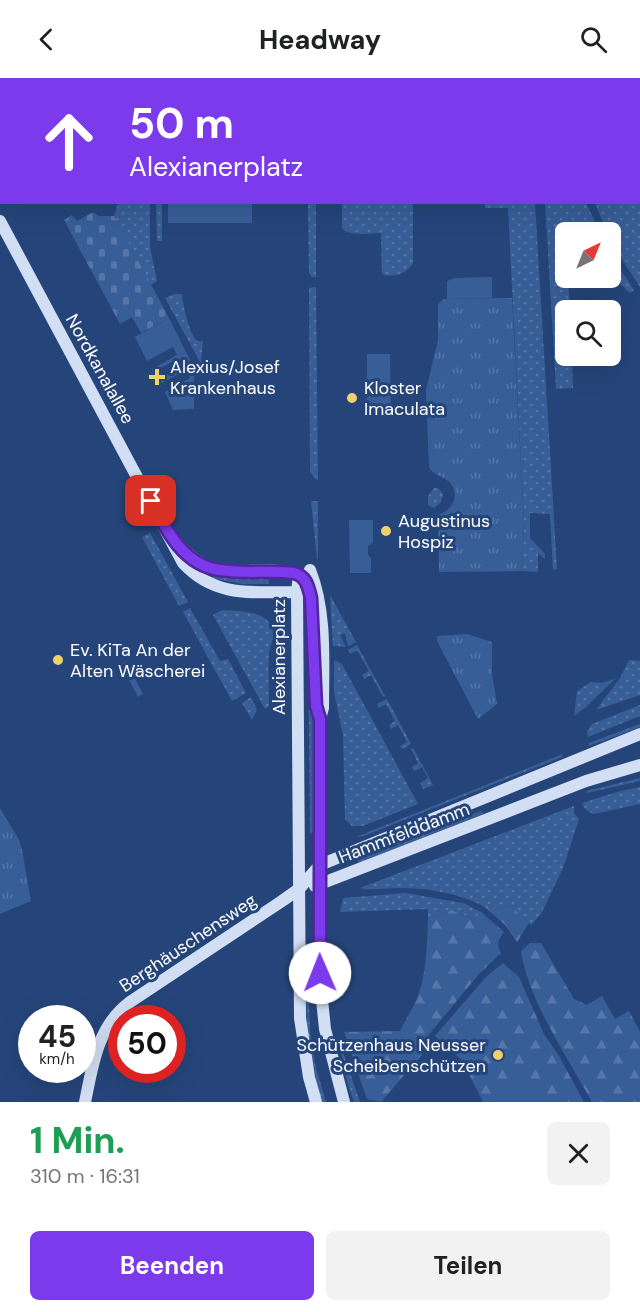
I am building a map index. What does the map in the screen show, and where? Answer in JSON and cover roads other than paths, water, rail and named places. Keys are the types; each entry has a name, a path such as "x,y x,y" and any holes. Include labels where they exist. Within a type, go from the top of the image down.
{"main road":[{"name":"Nordkanalallee","path":"0,221 183,563 194,575 206,583 233,591 297,592"},
{"name":"Nordkanalallee","path":"168,533 194,561 212,569 305,575"},
{"path":"297,592 301,590 305,575"},
{"name":"Alexianerplatz","path":"305,575 311,598 316,706 320,719 322,1000 325,1029 344,1102"},
{"name":"Alexianerplatz","path":"297,592 300,1018 309,1077 316,1102"},
{"name":"Hammfelddamm","path":"298,889 320,866 640,734"},
{"name":"Hammfelddamm","path":"298,889 320,885 586,781 640,765"},
{"name":"Berghäuschensweg","path":"85,1102 99,1042 106,1026 118,1012 298,889"}],"place":[{"name":"Alexius/Josef Krankenhaus","path":"157,377"},
{"name":"Kloster Imaculata","path":"352,398"},
{"name":"Augustinus Hospiz","path":"386,531"},
{"name":"Ev. KiTa An der Alten Wäscherei","path":"58,660"},
{"name":"Schützenhaus Neusser Scheibenschützen","path":"498,1055"}]}
